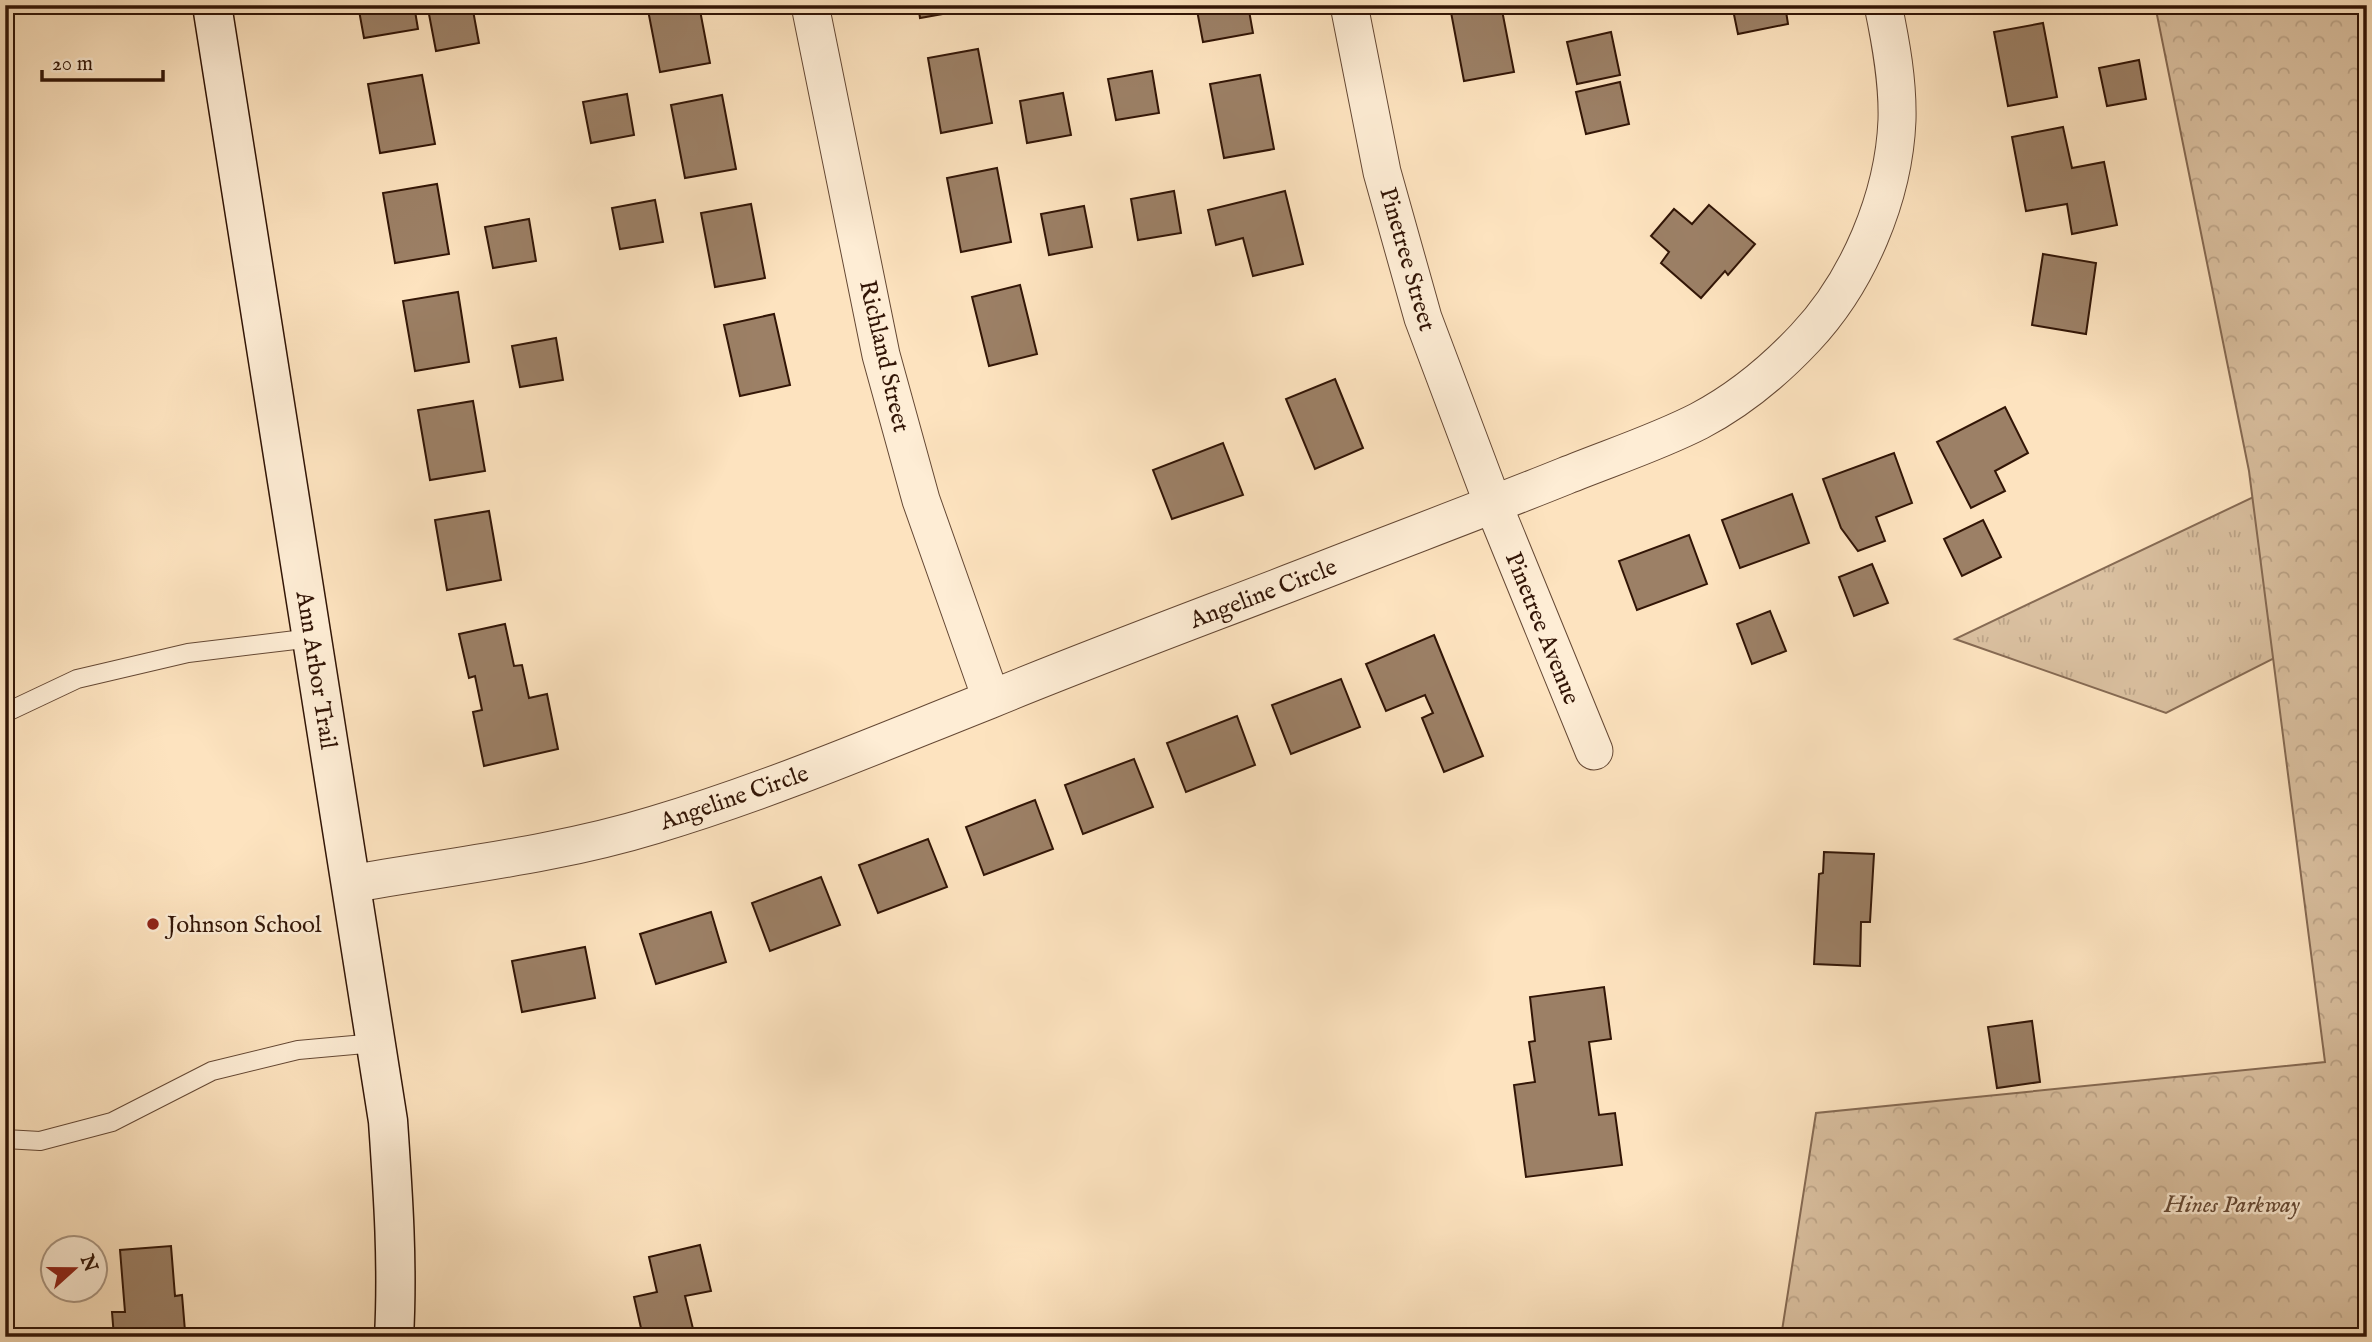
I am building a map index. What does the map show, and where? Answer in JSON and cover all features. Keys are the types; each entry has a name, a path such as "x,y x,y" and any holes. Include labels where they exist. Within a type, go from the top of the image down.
{"street":[{"name":"Ann Arbor Trail","path":"212,5 388,1121 395,1214 394,1337"},
{"name":"Richland Street","path":"810,5 881,355 921,500 992,698"},
{"name":"Pinetree Street","path":"1349,5 1382,172 1423,318 1493,505"},
{"name":"Angeline Circle","path":"351,884 517,856 653,826 862,752 992,698 1493,505 1697,422 1762,380 1807,336 1837,299 1855,267 1885,198 1897,120 1895,83 1883,5"},
{"name":"Pinetree Avenue","path":"1493,505 1594,751"}],"lane":[{"path":"5,713 77,678 188,653 312,638"},
{"path":"5,1139 40,1141 112,1122 212,1071 298,1050 376,1043"}],"green space":[{"name":"Hines Parkway","path":"2155,5 2367,5 2367,1337 1781,1337 1816,1113 2325,1062 2249,471"},
{"path":"2367,443 2367,611 2166,713 1955,639"}],"building":[{"path":"358,5 414,5 418,29 364,38"},
{"path":"472,5 479,43 436,51 428,9"},
{"path":"647,5 699,5 710,63 660,72"},
{"path":"918,5 970,5 971,9 920,18"},
{"path":"1196,5 1248,5 1253,33 1203,42"},
{"path":"1501,5 1514,72 1464,81 1450,7"},
{"path":"1732,5 1785,5 1788,24 1738,34"},
{"path":"2043,23 2057,97 2008,106 1994,32"},
{"path":"1611,32 1620,75 1577,84 1567,42"},
{"path":"978,49 992,123 941,133 928,58"},
{"path":"2139,60 2146,99 2107,106 2099,68"},
{"path":"1152,71 1159,113 1116,120 1108,79"},
{"path":"422,75 435,144 380,153 368,84"},
{"path":"1260,75 1274,149 1224,158 1210,84"},
{"path":"1620,82 1629,124 1586,134 1576,92"},
{"path":"1063,93 1071,135 1027,143 1020,101"},
{"path":"627,94 634,135 591,143 583,102"},
{"path":"722,95 736,169 685,178 671,105"},
{"path":"2063,127 2072,168 2104,162 2117,225 2072,234 2067,204 2026,211 2012,137"},
{"path":"997,168 1011,242 961,252 947,178"},
{"path":"437,184 449,254 395,263 383,193"},
{"path":"1174,191 1181,233 1138,240 1131,199"},
{"path":"1285,191 1303,264 1253,276 1243,238 1216,245 1208,210"},
{"path":"655,200 663,242 620,249 612,208"},
{"path":"751,204 765,278 715,287 701,213"},
{"path":"1709,205 1755,244 1728,275 1725,271 1701,298 1661,263 1669,252 1651,236 1674,209 1692,224"},
{"path":"1084,206 1092,247 1049,255 1041,214"},
{"path":"529,219 536,261 493,268 485,227"},
{"path":"2043,254 2096,263 2086,334 2032,325"},
{"path":"1020,285 1037,354 989,366 972,297"},
{"path":"458,292 469,362 415,371 403,301"},
{"path":"774,314 790,385 740,396 724,325"},
{"path":"556,338 563,380 520,387 512,346"},
{"path":"1335,379 1363,448 1315,469 1286,399"},
{"path":"473,401 485,471 430,480 418,410"},
{"path":"2005,407 2028,453 1995,471 2005,491 1971,508 1937,442"},
{"path":"1223,443 1243,495 1172,519 1153,470"},
{"path":"1894,453 1912,503 1876,517 1885,541 1858,551 1841,528 1823,479"},
{"path":"1792,494 1809,543 1740,568 1722,520"},
{"path":"489,511 501,580 447,590 435,520"},
{"path":"1983,520 2001,557 1962,576 1944,539"},
{"path":"1689,535 1707,584 1637,610 1619,561"},
{"path":"1872,564 1888,603 1854,616 1839,577"},
{"path":"1770,611 1786,651 1752,664 1737,624"},
{"path":"505,624 514,666 522,665 529,698 547,694 558,749 484,766 473,712 482,710 475,676 469,678 459,634"},
{"path":"1434,635 1483,756 1444,772 1422,718 1433,713 1425,695 1386,711 1366,664"},
{"path":"1341,679 1360,727 1291,754 1272,705"},
{"path":"1237,716 1255,765 1186,792 1167,743"},
{"path":"1134,759 1153,807 1083,834 1065,785"},
{"path":"1035,800 1053,849 984,875 966,827"},
{"path":"928,839 947,887 878,913 859,865"},
{"path":"1824,852 1874,854 1870,922 1861,922 1860,966 1814,964 1819,874 1823,873"},
{"path":"821,877 840,925 770,951 752,903"},
{"path":"711,912 726,962 656,984 640,934"},
{"path":"585,947 595,998 522,1012 512,961"},
{"path":"1604,987 1611,1039 1589,1042 1599,1115 1615,1113 1622,1165 1526,1177 1514,1085 1535,1082 1529,1042 1535,1041 1530,997"},
{"path":"2032,1021 2040,1082 1997,1088 1988,1027"},
{"path":"700,1245 711,1291 685,1296 695,1337 643,1337 634,1297 657,1292 649,1257"},
{"path":"171,1246 175,1296 182,1295 185,1331 200,1330 201,1337 114,1337 112,1312 125,1312 120,1250"}],"place":[{"name":"Johnson School","path":"153,924"}]}
